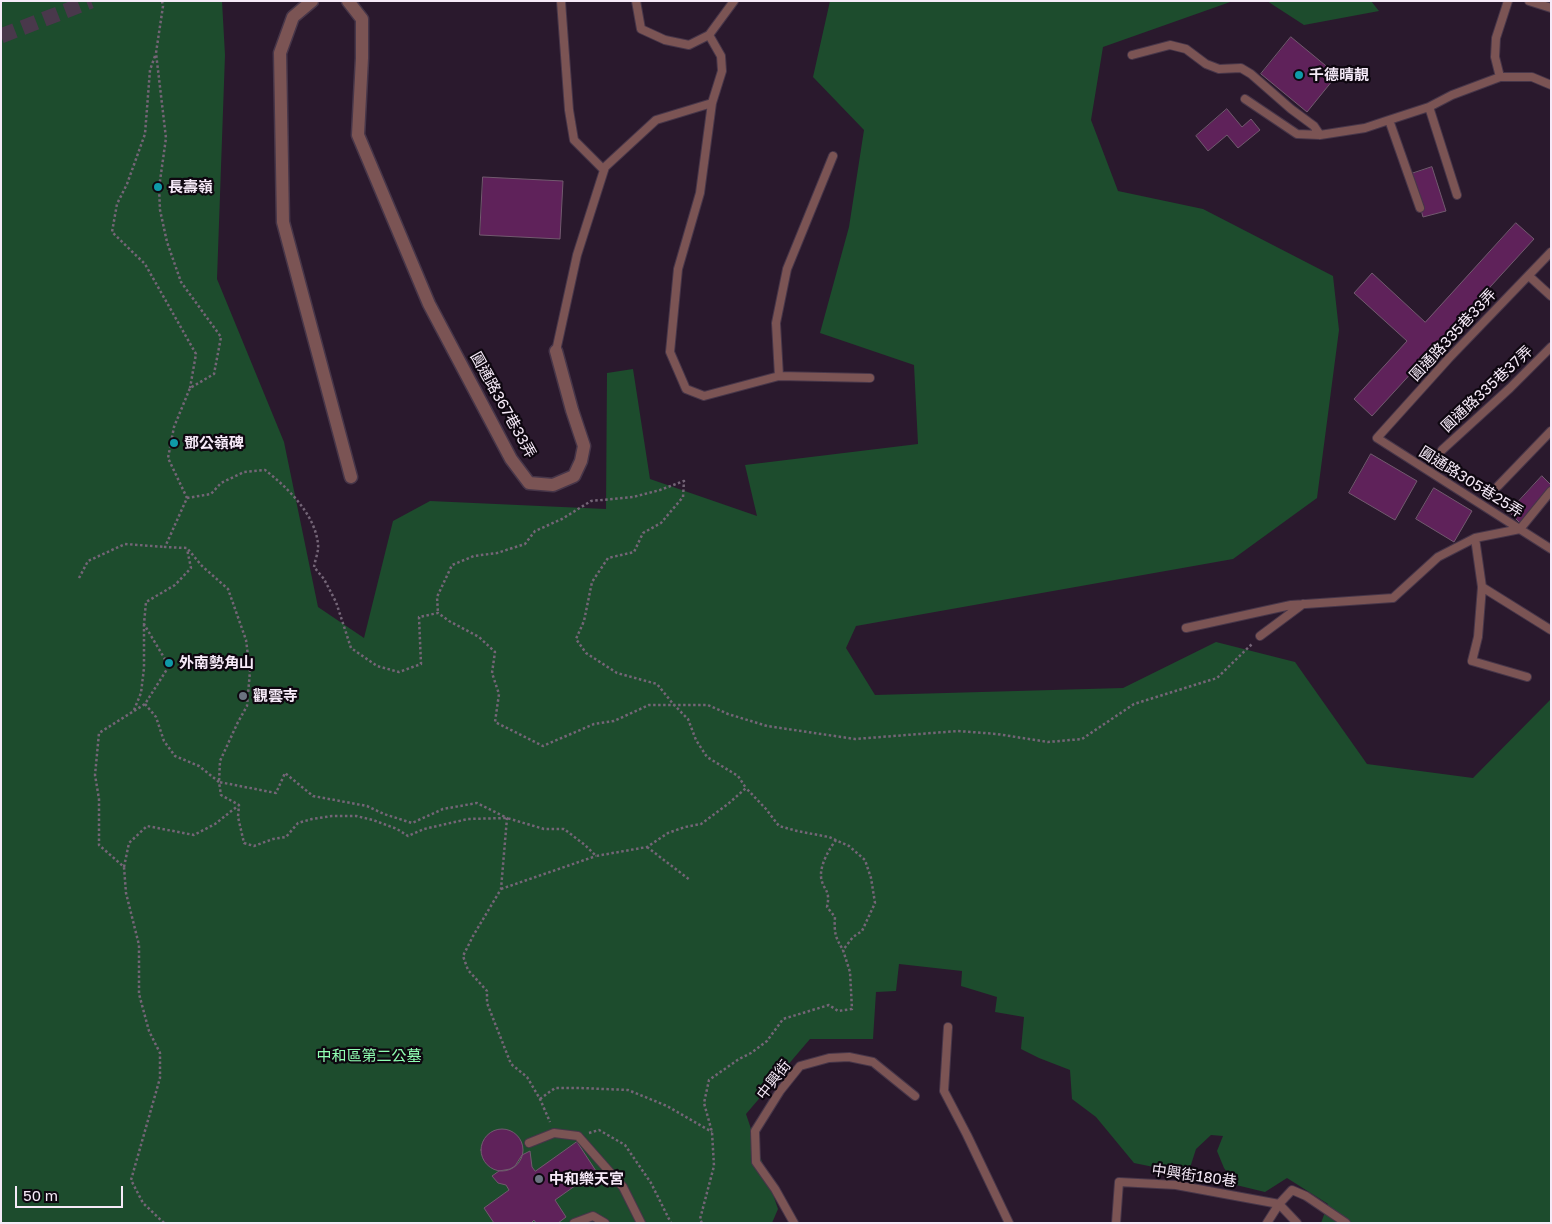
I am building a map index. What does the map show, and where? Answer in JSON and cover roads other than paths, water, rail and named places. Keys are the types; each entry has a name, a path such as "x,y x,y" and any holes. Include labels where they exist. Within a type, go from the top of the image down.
{"street":[{"path":"312,1 293,17 280,53 283,222 351,477"},
{"name":"圓通路367巷33弄","path":"348,1 362,19 358,135 429,304 510,459 529,483 553,485 574,476 581,461 584,446 556,351"}],"lane":[{"path":"560,1 569,110 574,140 604,170"},
{"path":"636,1 641,29 665,40 689,45 709,35 734,1"},
{"path":"1500,77 1495,57 1496,38 1508,1"},
{"path":"1529,1 1551,8"},
{"path":"709,35 721,56 722,71 712,102 700,193 678,269 670,352 686,390 704,396 779,376 870,378"},
{"path":"1132,56 1170,45 1186,50 1212,67 1219,69 1241,68 1251,74 1291,109 1314,126 1320,135"},
{"path":"1245,99 1297,134 1320,135 1366,128 1429,107 1452,95 1500,77 1532,77 1551,85"},
{"name":"圓通路367巷33弄","path":"556,351 577,255 605,167 656,120 712,102"},
{"path":"1429,107 1457,195"},
{"path":"1389,120 1420,208"},
{"path":"779,376 776,323 787,269 832,156"},
{"name":"圓通路335巷33弄","path":"1377,438 1450,357 1551,252"},
{"path":"1529,276 1551,296"},
{"name":"圓通路335巷37弄","path":"1442,450 1510,388 1551,347"},
{"path":"1498,486 1551,431"},
{"name":"圓通路305巷25弄","path":"1377,438 1551,549"},
{"path":"1186,628 1291,605 1393,598 1438,557 1475,538 1520,529 1551,491"},
{"path":"1475,538 1482,587 1478,638 1472,661 1528,677"},
{"path":"1482,587 1551,630"},
{"path":"1260,636 1303,604"},
{"path":"948,1027 944,1092 1009,1223"},
{"name":"中興街","path":"794,1223 775,1189 756,1162 755,1131 780,1091 800,1066 829,1058 849,1057 873,1062 915,1096"},
{"path":"529,1142 554,1133 578,1136 623,1187 641,1223"},
{"name":"中興街180巷","path":"1116,1223 1119,1182 1176,1185 1279,1204"},
{"path":"1267,1223 1279,1204 1292,1190 1306,1196 1346,1223"},
{"path":"1279,1204 1297,1223"},
{"path":"574,1223 593,1216 605,1223"}],"tunnel":[{"path":"1,36 91,1"}],"place":[{"name":"千德晴靚","path":"1299,75"},
{"name":"長壽嶺","path":"158,187"},
{"name":"鄧公嶺碑","path":"174,443"},
{"name":"外南勢角山","path":"169,663"},
{"name":"觀雲寺","path":"243,696"},
{"name":"中和樂天宮","path":"539,1179"}],"park label":[{"name":"中和區第二公墓","path":"369,1056"}]}
